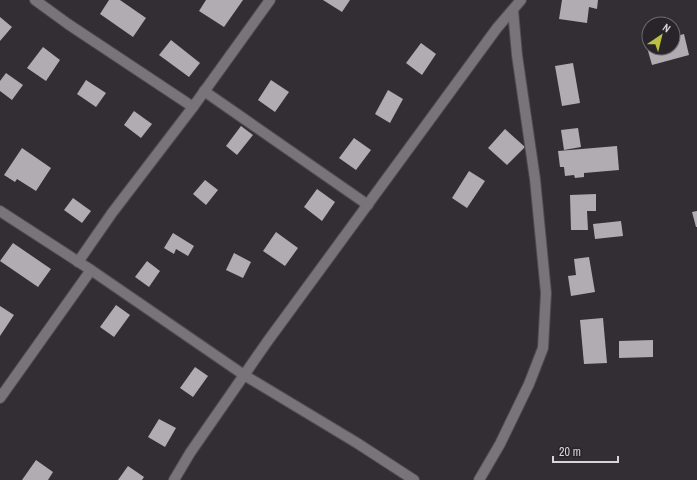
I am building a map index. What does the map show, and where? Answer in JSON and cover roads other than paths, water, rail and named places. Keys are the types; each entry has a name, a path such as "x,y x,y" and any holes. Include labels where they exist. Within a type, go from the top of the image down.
{"street":[{"path":"35,0 193,108"},
{"path":"78,262 112,213 193,108 270,0"},
{"path":"174,480 190,453 244,375 488,41 521,0"},
{"path":"479,480 507,431 529,384 543,348 546,293 535,178 517,56 513,10"},
{"path":"204,91 368,205"},
{"path":"0,211 91,270 244,375 357,442 414,480"},
{"path":"0,398 91,270"}]}
